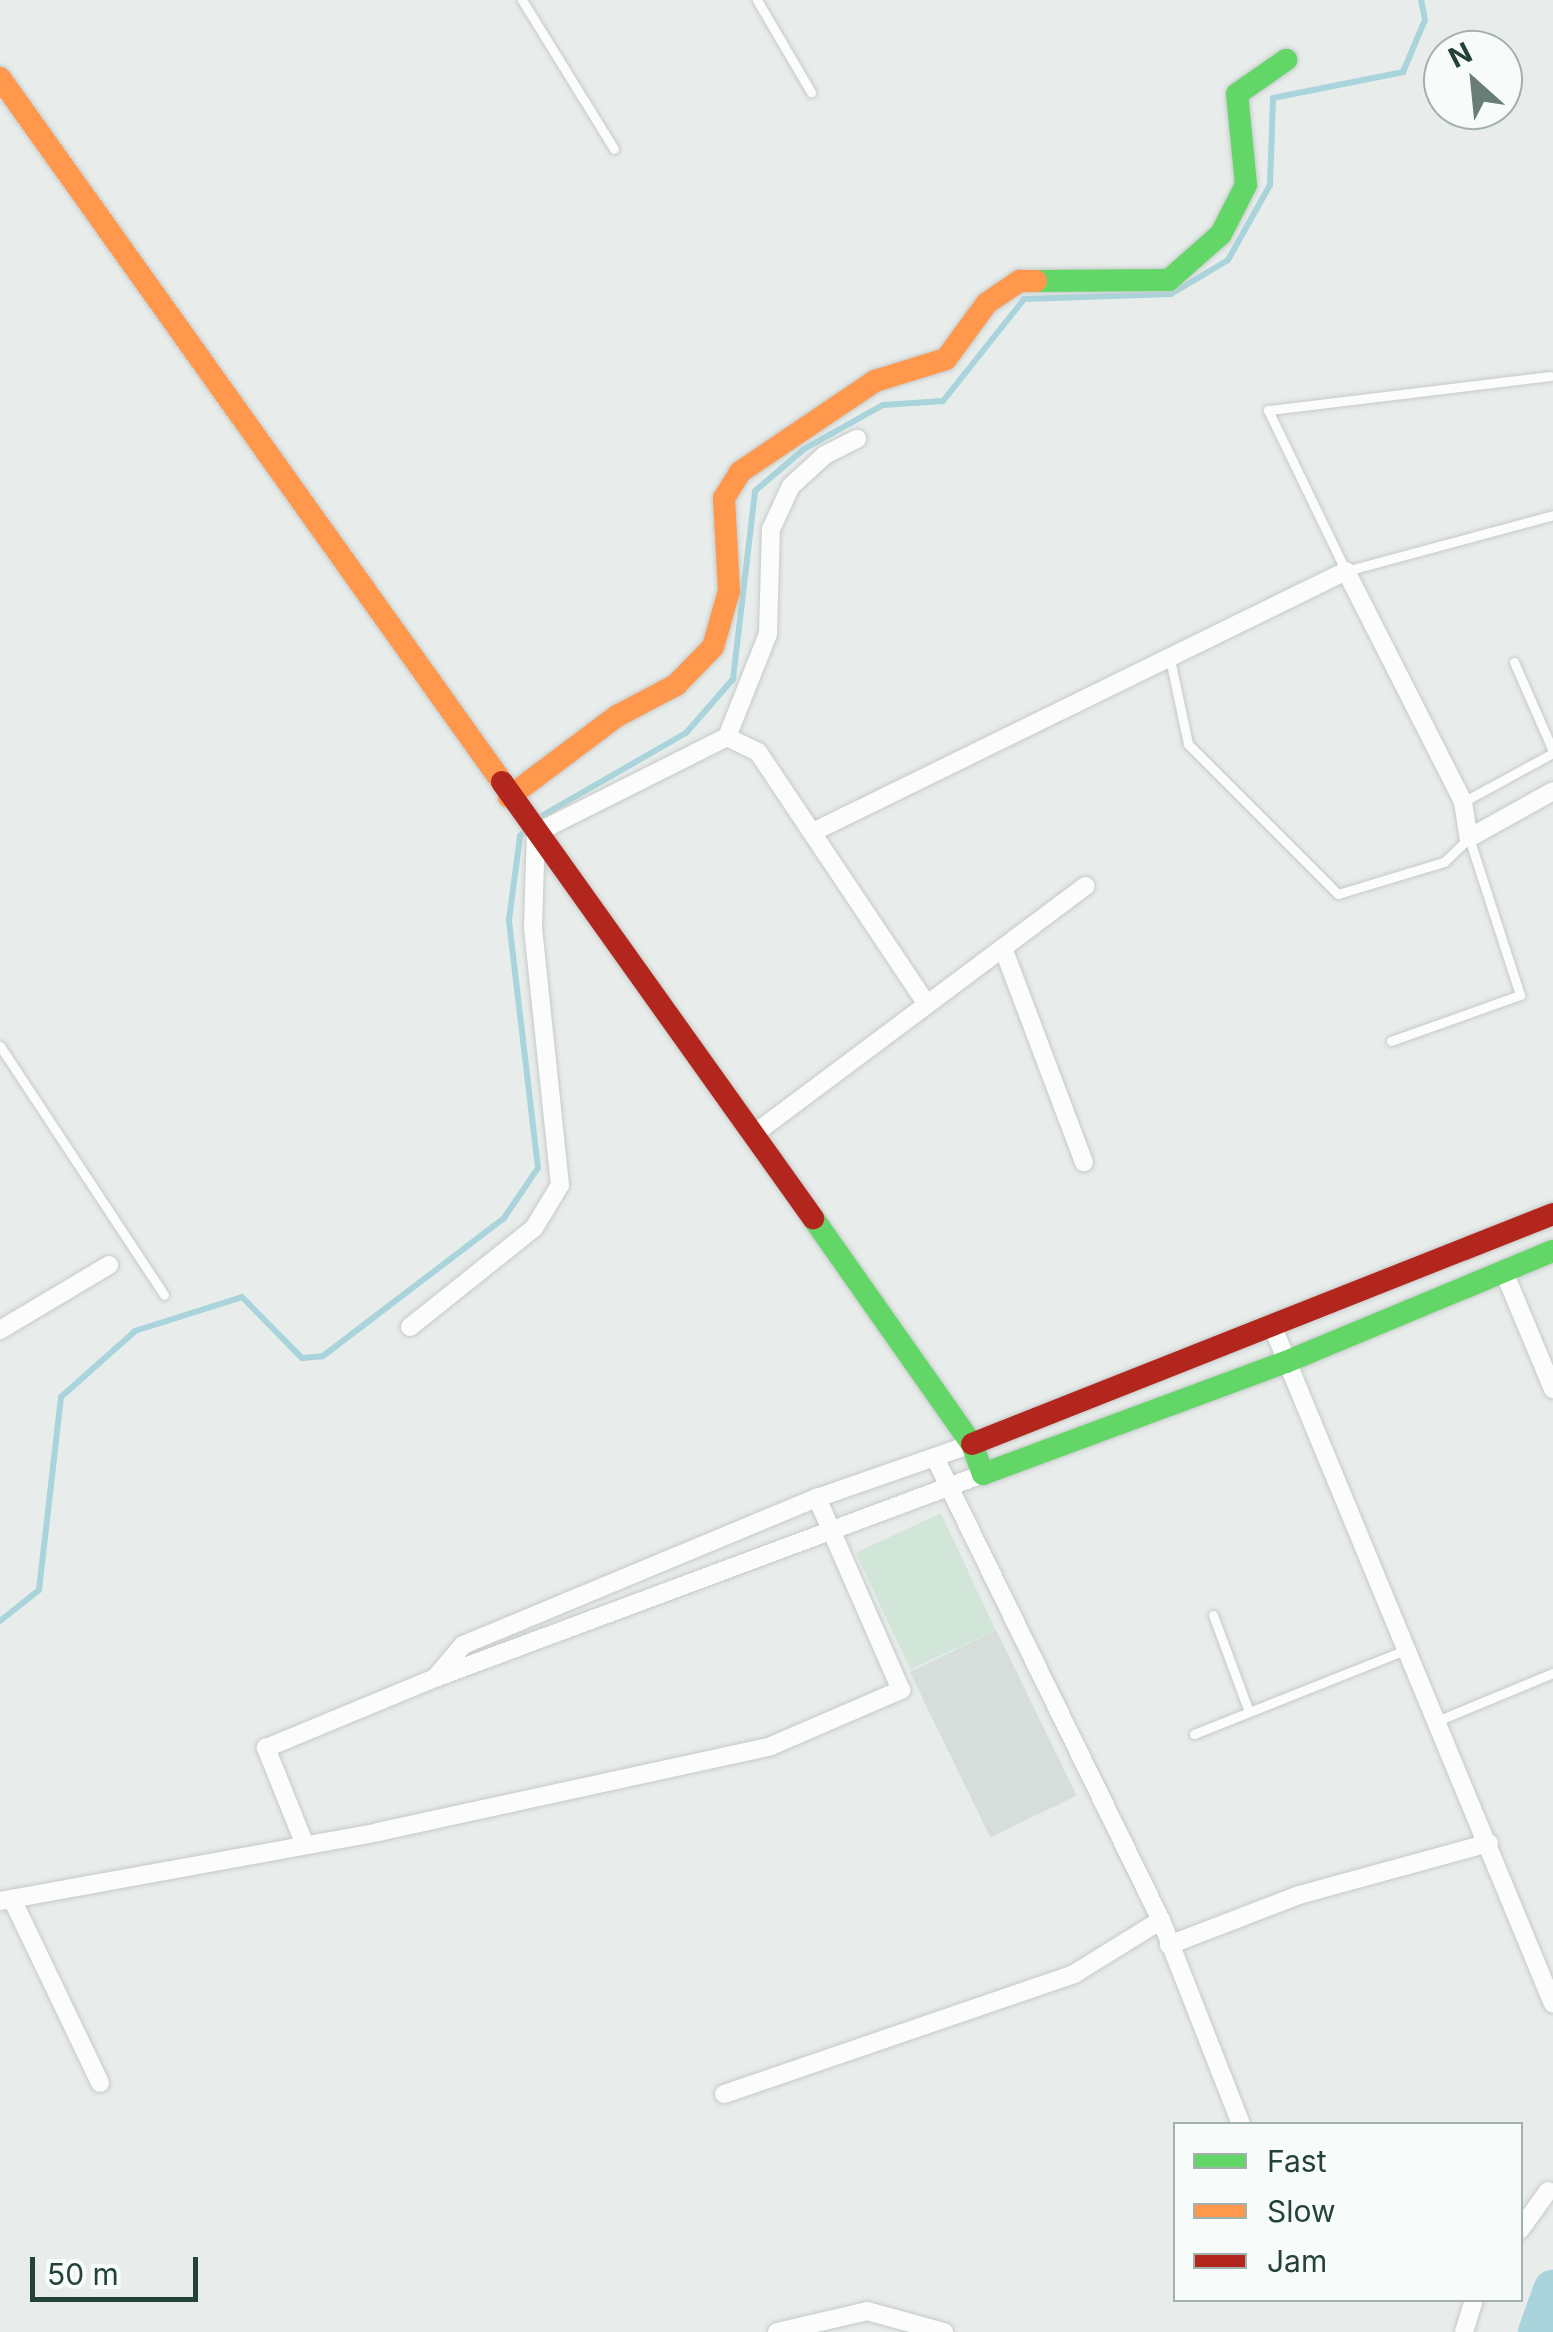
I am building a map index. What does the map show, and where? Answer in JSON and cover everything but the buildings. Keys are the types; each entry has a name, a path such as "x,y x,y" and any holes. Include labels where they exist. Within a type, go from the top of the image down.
{"street":[{"path":"509,797 618,716 676,685 713,647 728,591 724,498 740,472 874,381 946,359 986,303 1020,281 1170,280 1222,234 1246,185 1237,94 1286,60"},
{"path":"0,78 509,797 754,1134 972,1444 983,1474"},
{"path":"532,827 727,736 768,634 770,529 792,486 825,455 858,438"},
{"path":"812,832 1346,571 1463,802 1469,838 1553,791"},
{"path":"727,736 758,752 927,1004"},
{"path":"410,1326 534,1228 560,1184 532,926 532,827"},
{"path":"754,1134 1085,886"},
{"path":"1004,948 1084,1162"},
{"path":"435,1678 462,1644 817,1498 936,1460 1274,1330 1553,1214"},
{"path":"306,1845 266,1748 435,1678 833,1534 948,1487 1286,1362 1553,1251"},
{"path":"0,1330 110,1264"},
{"path":"1504,1272 1553,1389"},
{"path":"1274,1330 1553,2004"},
{"path":"936,1460 1161,1920 1240,2122"},
{"path":"100,2084 6,1900 306,1845 770,1746 901,1690 817,1498"},
{"path":"1169,1945 1299,1895 1488,1844"},
{"path":"724,2094 1074,1974 1161,1920"},
{"path":"1523,2200 1550,2190"},
{"path":"1523,2226 1550,2190"},
{"path":"1464,2332 1473,2302"},
{"path":"778,2332 867,2311 944,2332"}],"lane":[{"path":"522,0 614,149"},
{"path":"757,0 811,92"},
{"path":"1550,376 1268,410 1346,571 1553,515"},
{"path":"1170,659 1188,744 1338,894 1444,862 1469,838 1520,995 1391,1042"},
{"path":"1463,802 1553,752 1514,662"},
{"path":"0,1046 164,1295"},
{"path":"1213,1615 1250,1712"},
{"path":"1194,1734 1408,1649"},
{"path":"1437,1720 1553,1674"}],"shaded area":[{"path":"996,1630 1077,1795 990,1837 910,1672"}],"green space":[{"path":"941,1513 996,1630 910,1670 856,1553"}],"waterway":[{"path":"538,818 686,733 733,679 755,491 804,449 883,405 943,401 1024,299 1171,294 1228,260 1270,185 1273,98 1403,72 1425,20 1421,0"},
{"path":"0,1621 39,1590 61,1397 135,1331 242,1297 302,1358 323,1356 504,1218 538,1168 509,920 520,836 529,827"},
{"path":"1538,2332 1553,2290"}],"traffic: fast":[{"path":"1036,281 1169,280 1221,234 1246,185 1237,94 1286,60"},
{"path":"813,1218 972,1444 983,1474 1286,1362 1553,1251"}],"traffic: slow":[{"path":"0,78 502,782"},
{"path":"509,797 617,716 676,685 713,647 729,591 724,498 740,472 875,381 946,359 987,303 1020,281 1036,281"}],"traffic: jam":[{"path":"502,782 813,1218"},
{"path":"972,1444 1553,1214"}]}
